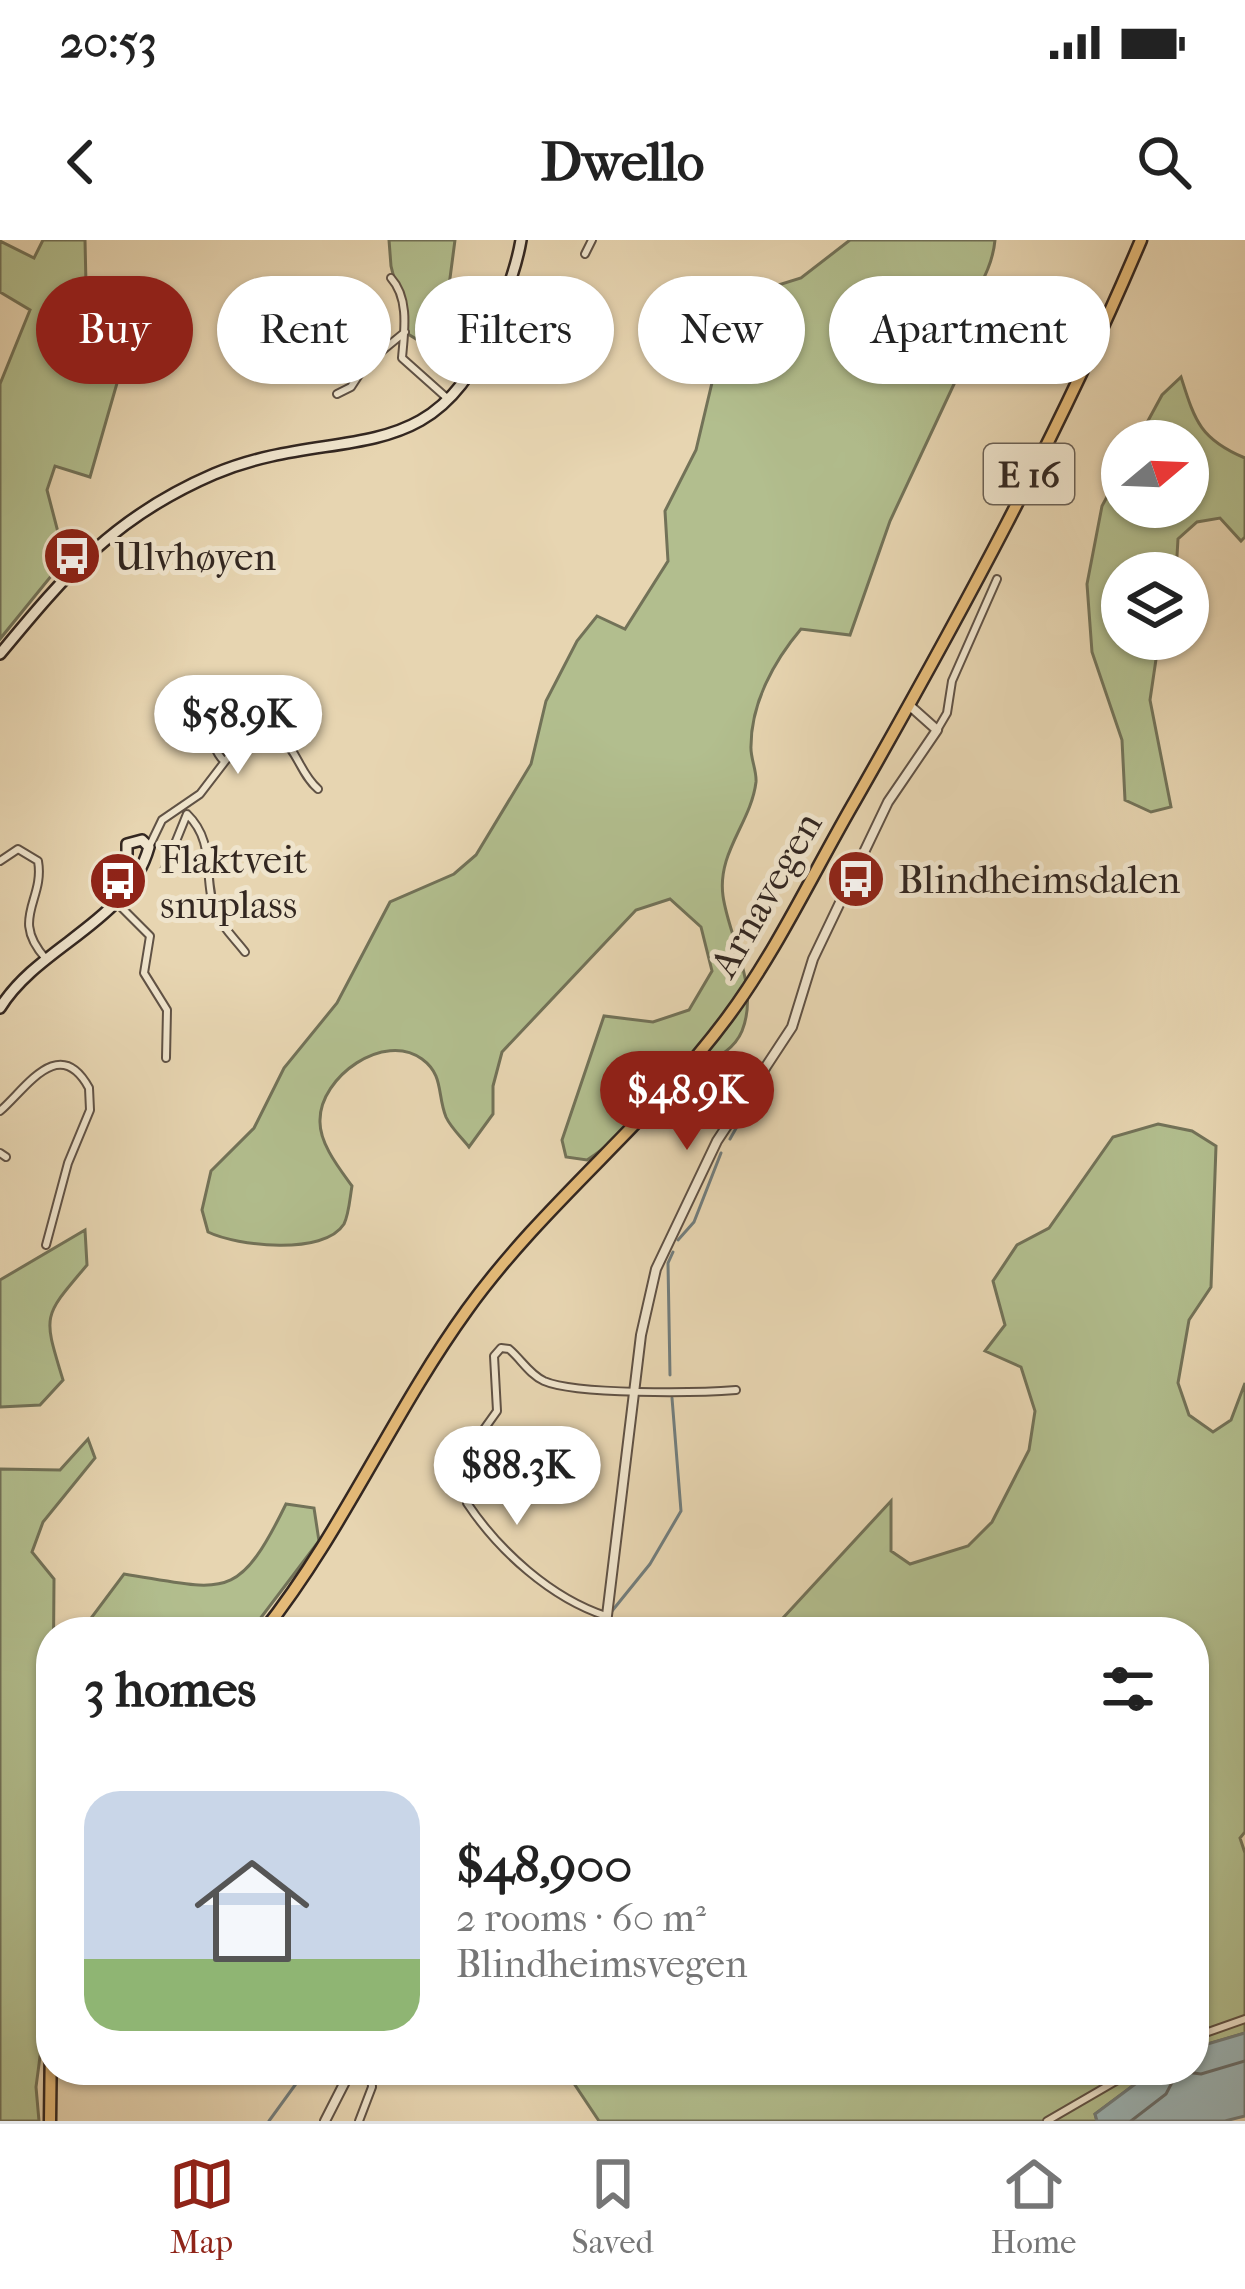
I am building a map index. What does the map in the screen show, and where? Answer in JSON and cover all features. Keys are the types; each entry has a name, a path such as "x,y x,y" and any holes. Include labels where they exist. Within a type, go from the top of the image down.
{"highway":[{"name":"Arnavegen","path":"274,1617 328,1543 426,1370 470,1306 728,1016 909,705 1050,433 1141,240"},
{"path":"50,2085 50,2121"}],"main road":[{"path":"0,654 77,561 145,509 251,461 402,430 451,401 483,352 521,240"},
{"path":"0,1008 19,981 116,902 127,888 149,847 137,839 127,844 127,888"}],"street":[{"path":"585,254 592,240"},
{"path":"391,278 397,284 405,332 401,358 451,401"},
{"path":"337,394 351,387 366,364 405,332"},
{"path":"736,1390 634,1390 552,1384 536,1376 512,1351 501,1348 492,1363 497,1411 477,1439 486,1468 466,1498 525,1568 606,1616 634,1390 656,1269 717,1141 792,1027 813,959 888,802 947,713 952,682 997,579"},
{"path":"201,702 211,718 217,754 224,761"},
{"path":"909,705 937,730"},
{"path":"149,847 163,820 184,810 200,794 246,734 260,732 290,748 318,789"},
{"path":"163,873 184,810"},
{"path":"184,810 196,823 209,855 216,915 245,952"},
{"path":"0,862 18,849 38,861 28,921 31,939 46,958"},
{"path":"116,902 150,936 143,973 167,1010 166,1058"},
{"path":"0,1111 33,1074 50,1066 72,1070 89,1088 90,1110 68,1163 46,1245"},
{"path":"1209,2032 1245,2019"},
{"path":"325,2121 343,2085"},
{"path":"359,2121 372,2085"},
{"path":"1047,2121 1110,2085"}],"green space":[{"path":"43,240 85,240 86,276 36,276 36,384 117,384 90,477 55,466 47,490 65,559 0,639 0,384 30,310 0,292 0,241 34,258"},
{"path":"389,240 455,240 450,276 415,276 415,338 408,334"},
{"path":"850,240 995,240 984,276 829,276 829,384 954,384 890,521 850,635 801,629 773,669 760,699 752,730 753,797 722,880 747,997 738,1039 672,1086 587,1160 566,1157 562,1140 604,1016 653,1022 689,1010 712,971 701,927 670,899 636,910 502,1052 493,1086 493,1114 469,1147 446,1117 429,1065 407,1052 373,1055 342,1074 323,1104 320,1120 326,1146 352,1186 344,1224 334,1234 300,1244 259,1244 208,1232 202,1210 211,1171 254,1128 284,1068 337,1003 390,902 454,874 476,855 531,764 546,701 577,641 597,616 625,629 668,561 665,511 696,450 712,384 805,384 804,276"},
{"path":"1181,377 1198,420 1148,420 1162,395"},
{"path":"1209,436 1245,458 1245,537 1241,541 1220,518 1209,520"},
{"path":"1101,511 1101,528 1190,528 1178,539 1177,552 1101,552 1101,660 1156,660 1150,700 1171,807 1151,812 1125,800 1122,740 1092,652 1087,584"},
{"path":"1158,1124 1192,1131 1216,1146 1211,1287 1189,1320 1178,1383 1189,1415 1213,1432 1231,1420 1245,1383 1245,1832 1240,1838 1245,1853 1245,2033 1209,2044 1209,1617 784,1617 891,1501 891,1551 910,1564 968,1546 992,1522 1029,1450 1035,1411 1021,1367 985,1351 1005,1325 993,1281 1017,1245 1049,1228 1113,1137"},
{"path":"85,1230 87,1265 61,1296 51,1318 63,1380 40,1405 0,1407 0,1280"},
{"path":"88,1439 95,1458 43,1522 32,1552 54,1579 54,1617 36,1617 39,2121 0,2121 0,1469 60,1470"},
{"path":"286,1504 314,1508 319,1541 261,1617 92,1617 124,1574 185,1584 224,1583 240,1574"},
{"path":"575,2085 1134,2085 1095,2114 1097,2121 599,2121"}],"water":[{"path":"1245,2033 1245,2116 1225,2121 1097,2121 1095,2114 1134,2085 1209,2085 1209,2044"}],"waterway":[{"path":"730,1139 769,1070"},
{"path":"678,1240 694,1222 721,1153"},
{"path":"670,1375 668,1263 673,1252"},
{"path":"612,1611 650,1564 681,1511 672,1398"},
{"path":"269,2121 295,2085"}],"place":[{"name":"Ulvhøyen","path":"72,556"},
{"name":"Blindheimsdalen","path":"856,879"},
{"name":"Flaktveit snuplass","path":"118,881"}]}
